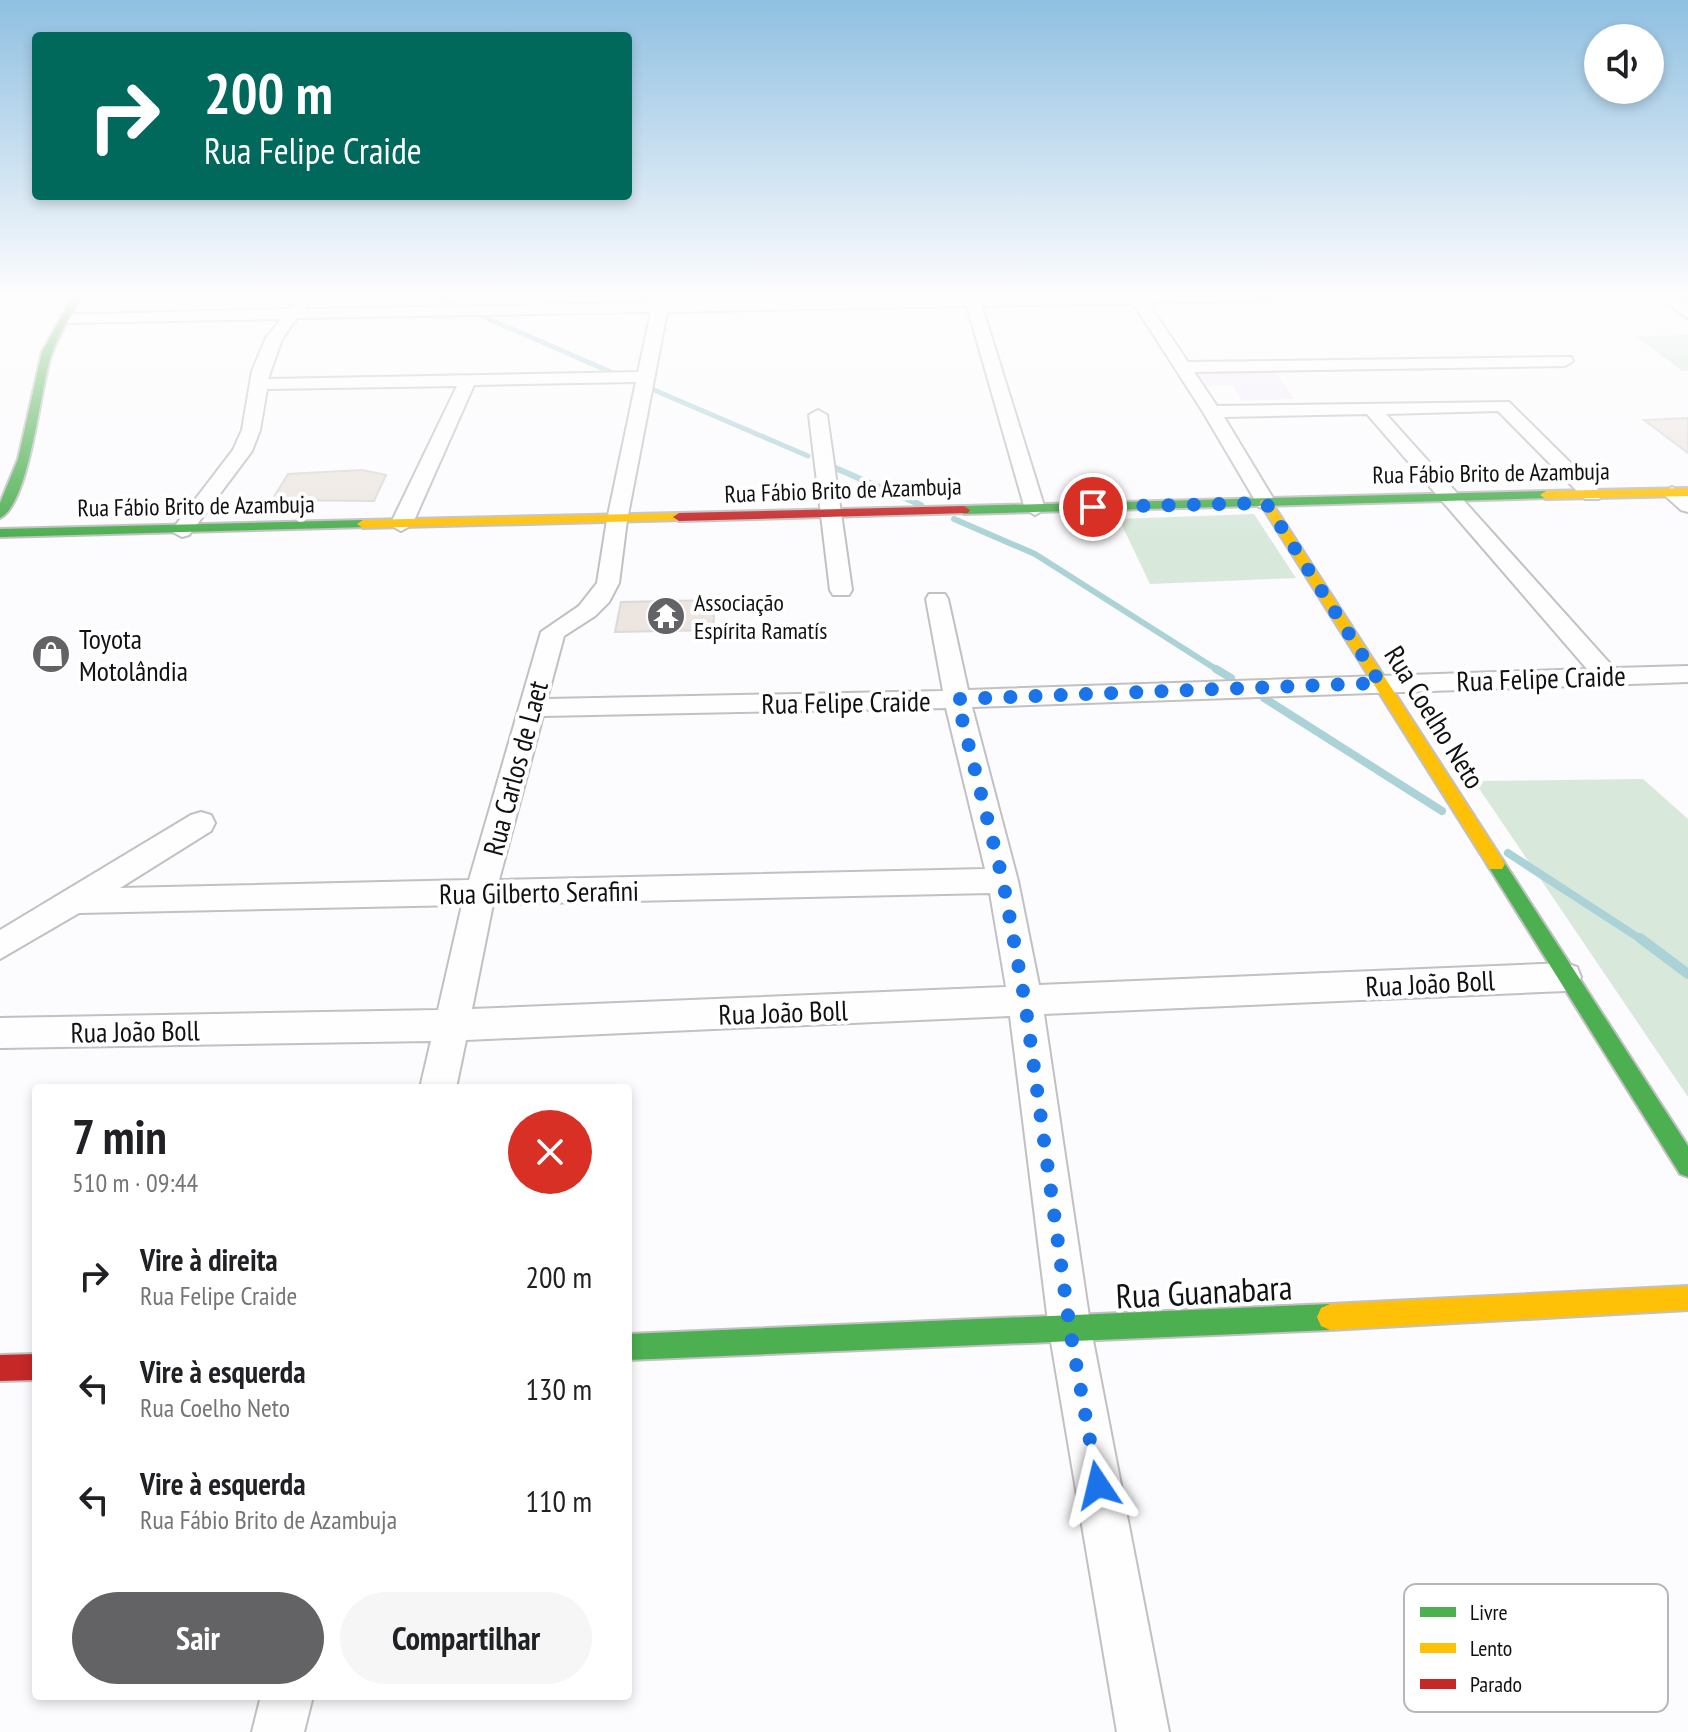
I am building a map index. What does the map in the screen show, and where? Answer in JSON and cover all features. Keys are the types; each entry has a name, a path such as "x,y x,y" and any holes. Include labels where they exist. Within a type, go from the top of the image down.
{"street":[{"path":"0,514 12,498 30,447 41,377"},
{"path":"182,531 242,451 251,430 260,377"},
{"path":"257,384 646,377"},
{"name":"Rua Carlos de Laet","path":"439,1084 480,894 553,632 587,611 601,597 608,583 617,520 646,377"},
{"path":"996,377 1035,509"},
{"name":"Rua Coelho Neto","path":"1189,377 1565,977 1688,1166"},
{"path":"401,525 468,380"},
{"path":"1212,412 1503,406 1592,495"},
{"path":"1371,408 1447,498 1606,675"},
{"path":"818,415 841,590"},
{"name":"Rua Fábio Brito de Azambuja","path":"0,533 182,531 1447,498 1683,497"},
{"path":"937,599 957,699 1003,881 1025,1002 1070,1330 1143,1732"},
{"name":"Rua Felipe Craide","path":"531,708 957,699 1688,674"},
{"path":"0,946 201,823"},
{"name":"Rua Gilberto Serafini","path":"74,901 1003,881"},
{"name":"Rua João Boll","path":"0,1033 454,1025 1565,977"},
{"name":"Rua Guanabara","path":"632,1347 1070,1330 1688,1298"},
{"path":"0,1368 32,1367"},
{"path":"278,1732 286,1700"}],"shaded area":[{"path":"1197,377 1279,377 1295,399 1242,401 1232,385 1203,386"}],"green space":[{"path":"1254,514 1296,578 1150,584 1119,519"},
{"path":"1643,779 1688,819 1688,1097 1474,781"}],"building":[{"path":"1688,418 1688,453 1644,420"},
{"path":"362,470 386,475 374,501 272,500 288,474"},
{"name":"Associação Espírita Ramatís","path":"715,600 713,630 615,632 621,602"}],"waterway":[{"path":"654,390 808,456"},
{"path":"833,467 921,505"},
{"path":"954,519 1035,554 1219,671"},
{"path":"1216,669 1231,678"},
{"path":"1264,698 1442,811"},
{"path":"1508,853 1642,940"},
{"path":"1640,938 1688,974"}],"traffic: fast":[{"path":"0,514 18,477 40,377"},
{"path":"964,510 1546,495"},
{"path":"0,533 363,524"},
{"path":"1496,864 1688,1166"},
{"path":"632,1347 1330,1317"}],"traffic: slow":[{"path":"1546,495 1688,492"},
{"path":"1266,503 1496,864"},
{"path":"363,524 679,517"},
{"path":"1330,1317 1688,1298"}],"traffic: jam":[{"path":"679,517 964,510"},
{"path":"0,1368 32,1367"}],"place":[{"name":"Associação Espírita Ramatís","path":"666,616"},
{"name":"Toyota Motolândia","path":"51,654"}],"route":[{"path":"1093,507 1266,503 1380,683 957,699 1003,881 1025,1002 1070,1330 1098,1485"}]}
